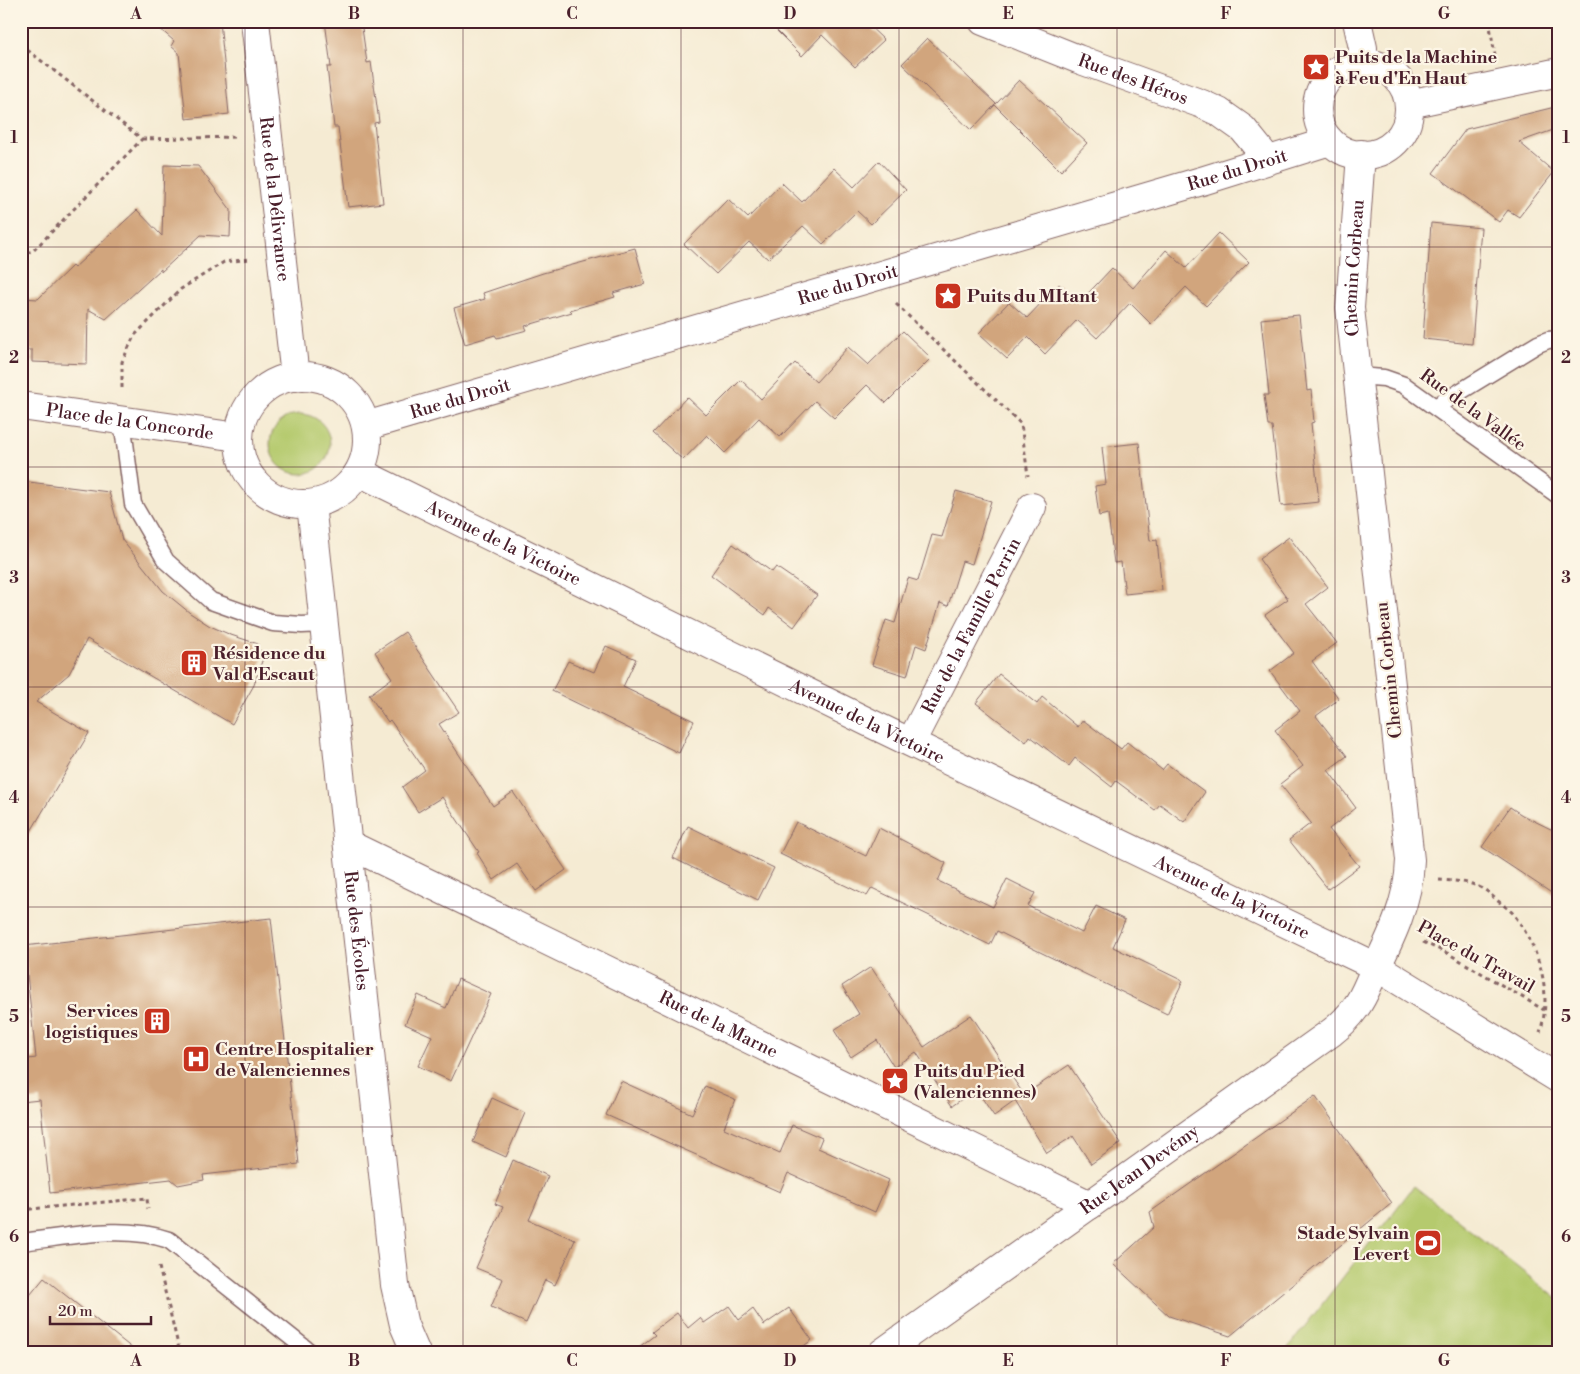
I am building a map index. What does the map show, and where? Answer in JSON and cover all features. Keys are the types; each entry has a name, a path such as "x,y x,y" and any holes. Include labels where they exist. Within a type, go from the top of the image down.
{"street":[{"name":"Rue de la Délivrance","path":"255,21 296,377"},
{"name":"Rue des Héros","path":"983,21 1078,59 1211,108 1243,129 1268,160"},
{"path":"1357,21 1363,48 1362,62"},
{"path":"1362,62 1377,65 1391,72 1401,83 1409,104 1408,120 1402,134 1384,150 1369,154 1344,151 1330,141 1318,120 1317,103 1326,81 1339,70 1354,63 1362,62"},
{"path":"1409,104 1559,72"},
{"name":"Rue du Droit","path":"366,426 1330,141"},
{"name":"Chemin Corbeau","path":"1361,154 1350,308 1410,860 1410,879 1407,894 1377,967"},
{"name":"Place de la Concorde","path":"313,376 337,385 356,403 366,426 367,445 363,464 359,472 347,488 339,494 330,499 311,504 283,502 259,488 247,473 240,455 238,437 242,419 256,396 278,381 313,376"},
{"name":"Place de la Concorde","path":"21,406 238,437"},
{"name":"Avenue de la Victoire","path":"359,472 910,742 1377,967"},
{"name":"Rue des Écoles","path":"311,504 395,1285 404,1325 416,1353"},
{"name":"Rue de la Famille Perrin","path":"910,742 1032,507"},
{"name":"Rue de la Marne","path":"348,844 1090,1205"},
{"path":"1377,967 1559,1079"},
{"name":"Rue Jean Devémy","path":"882,1353 1332,1032 1357,1007 1377,967"}],"lane":[{"path":"1435,406 1538,344 1548,340 1559,339"},
{"name":"Rue de la Vallée","path":"1357,376 1396,381 1435,406 1559,496"},
{"path":"122,420 133,504 166,561 211,601 273,623 323,624"},
{"path":"21,1242 122,1232 152,1234 169,1240 311,1353"}],"path":[{"path":"21,45 142,139 268,136"},
{"path":"21,254 33,251 142,139"},
{"path":"122,420 122,362 134,336 181,289 224,262 281,256"},
{"path":"869,277 1021,424 1032,507"},
{"name":"Place du Travail","path":"1410,879 1459,881 1483,889 1514,915 1534,946 1542,972 1545,991 1541,1028 1530,1061"},
{"name":"Place du Travail","path":"1394,928 1449,954 1544,1010"}],"green space":[{"path":"294,414 306,414 317,419 325,427 330,438 328,456 317,469 306,474 294,474 283,469 275,461 270,450 270,438 275,427 283,419"},
{"name":"Stade Sylvain Levert","path":"1414,1186 1559,1300 1559,1353 1284,1353"}],"building":[{"path":"151,21 220,21 229,114 186,119 179,53 171,46 174,41"},
{"path":"325,21 361,21 367,63 371,62 379,122 374,123 383,203 348,207 338,127 334,127 327,67 331,67"},
{"path":"767,21 864,21 884,40 855,67 822,35 802,56"},
{"path":"927,38 996,104 1019,80 1087,143 1061,171 995,105 971,130 902,64"},
{"path":"1559,106 1559,128 1519,142 1554,172 1519,217 1508,210 1499,222 1433,173 1466,129"},
{"path":"879,161 906,190 871,224 857,211 823,244 803,226 768,259 749,242 716,274 684,244 728,199 748,218 782,183 802,202 834,168 854,187"},
{"path":"164,165 198,166 231,210 230,237 201,235 106,319 88,309 87,364 32,362 32,350 21,350 21,298 38,299 72,266 74,268 137,210 162,236"},
{"path":"1431,223 1481,228 1472,344 1423,339"},
{"path":"1219,233 1249,262 1206,306 1186,287 1151,324 1130,303 1097,338 1077,320 1045,354 1028,337 1007,359 979,333 1009,302 1027,318 1059,284 1079,303 1112,268 1133,288 1166,250 1186,268"},
{"path":"635,248 645,284 613,293 615,297 525,326 527,330 497,338 495,335 465,344 454,308 485,299 483,293 543,273"},
{"path":"1299,315 1307,391 1311,390 1314,422 1311,423 1319,502 1281,506 1272,426 1268,426 1264,395 1269,395 1261,319"},
{"path":"903,331 931,358 886,403 867,385 834,418 815,401 780,437 759,418 725,453 707,435 683,460 653,433 687,397 706,415 741,380 761,399 795,363 816,382 848,347 868,365"},
{"path":"1139,443 1150,541 1157,540 1162,590 1125,594 1121,562 1114,563 1108,514 1099,516 1095,486 1106,484 1102,447"},
{"name":"Résidence du Val d'Escaut","path":"21,481 109,492 122,540 163,591 190,613 210,626 258,644 257,650 265,652 254,685 232,724 87,639 69,674 36,702 89,733 21,848"},
{"path":"956,491 991,501 972,564 962,561 948,606 940,603 926,649 916,645 907,676 872,665 886,620 895,623 908,578 918,581 932,535 942,537"},
{"path":"1289,537 1328,587 1306,604 1337,643 1312,661 1339,699 1316,716 1347,756 1328,770 1356,808 1329,829 1359,866 1328,889 1289,840 1311,823 1280,784 1303,766 1275,730 1300,711 1270,671 1294,653 1265,615 1288,599 1259,559"},
{"path":"733,544 772,572 776,567 817,595 794,627 769,608 765,615 711,575"},
{"path":"405,632 459,712 439,724 493,806 513,792 566,870 536,891 517,864 494,880 477,853 479,852 442,797 418,812 402,787 425,770 390,720 388,722 369,695 392,678 375,652"},
{"path":"606,646 636,659 623,687 694,721 679,753 552,691 568,661 594,672"},
{"path":"999,674 1037,704 1042,697 1078,727 1083,720 1121,749 1127,742 1162,770 1167,764 1205,792 1184,822 1160,804 1155,810 1116,781 1112,787 1075,758 1069,766 1030,736 1026,742 976,703"},
{"path":"1510,807 1559,833 1559,898 1482,847"},
{"path":"796,822 866,856 879,828 946,863 938,881 993,907 1007,879 1035,893 1028,906 1082,933 1096,906 1125,920 1113,947 1183,981 1167,1014 997,931 990,945 872,888 867,896 780,854"},
{"path":"688,826 774,868 758,900 673,858"},
{"name":"Services logistiques","path":"271,918 299,1164 203,1175 204,1180 178,1185 171,1179 50,1193 40,1099 21,1101 21,1060 36,1058 24,946"},
{"path":"871,967 924,1047 971,1015 1024,1095 1069,1065 1121,1143 1091,1164 1073,1136 1047,1153 1015,1101 994,1116 976,1089 952,1106 916,1052 894,1067 877,1040 851,1057 834,1030 859,1014 842,986"},
{"path":"458,979 491,994 451,1081 418,1066 432,1036 405,1024 418,995 446,1008"},
{"path":"621,1081 692,1114 705,1086 735,1099 724,1128 780,1153 792,1125 822,1138 818,1148 889,1180 875,1212 788,1173 780,1192 606,1115"},
{"path":"1315,1096 1392,1203 1230,1336 1169,1316 1113,1264 1154,1227 1150,1212"},
{"path":"492,1098 525,1113 506,1157 473,1142"},
{"path":"513,1160 548,1176 529,1220 575,1240 555,1285 545,1280 526,1323 491,1307 503,1279 476,1268 503,1207 495,1204"},
{"path":"44,1278 138,1353 21,1353 21,1306"},
{"path":"729,1306 739,1320 753,1309 764,1325 789,1308 812,1340 794,1353 631,1353 655,1335 652,1332 677,1313 688,1328 700,1318 704,1323"}],"place":[{"name":"Puits de la Machine à Feu d'En Haut","path":"1316,67"},
{"name":"Puits du MItant","path":"948,296"},
{"name":"Résidence du Val d'Escaut","path":"194,663"},
{"name":"Services logistiques","path":"157,1021"},
{"name":"Centre Hospitalier de Valenciennes","path":"196,1059"},
{"name":"Puits du Pied (Valenciennes)","path":"895,1081"},
{"name":"Stade Sylvain Levert","path":"1428,1243"}]}
